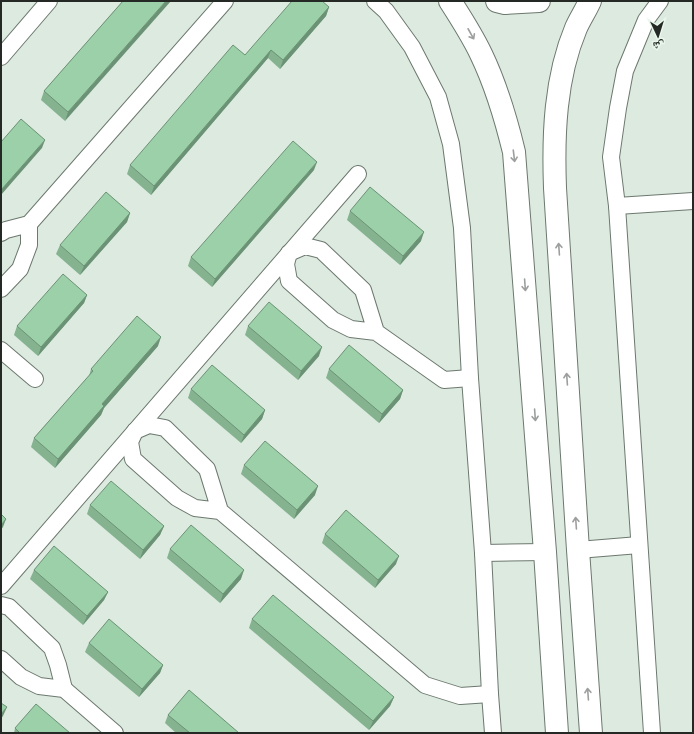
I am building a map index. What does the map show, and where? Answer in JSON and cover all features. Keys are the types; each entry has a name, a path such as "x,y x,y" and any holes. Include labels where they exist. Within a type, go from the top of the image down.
{"main road":[{"path":"450,1 481,53 504,114 514,152 545,552 557,733"},
{"path":"497,1 505,3 539,1"},
{"path":"590,1 576,29 565,63 558,101 554,146 555,188 591,733"}],"street":[{"path":"1,56 49,1"},
{"path":"1,233 6,230 28,224 225,1"},
{"path":"375,1 386,11 412,47 438,97 451,144 462,228 470,378 483,552 493,733"},
{"path":"652,733 617,206 611,156 625,71 646,20 660,1"},
{"path":"1,586 358,174"},
{"path":"617,206 693,201"},
{"path":"1,289 20,269 29,245 28,224"},
{"path":"289,253 305,246 321,250 363,290 376,332"},
{"path":"289,253 286,264 289,281 333,320 351,329 376,332 444,380 470,378"},
{"path":"1,350 35,379"},
{"path":"220,511 195,508 177,498 133,459 130,442 135,431 149,425 165,428 207,469 220,511 425,685 460,696 490,694"},
{"path":"578,550 639,545"},
{"path":"483,552 545,552"},
{"path":"1,605 9,607 52,648 64,689"},
{"path":"1,659 21,677 39,686 64,689 115,733"}],"building":[{"path":"123,1 166,1 68,112 44,91"},
{"path":"292,1 322,1 329,7 283,60 271,50 154,186 130,165 233,45 245,55"},
{"path":"21,119 45,140 1,190 1,142"},
{"path":"293,141 317,162 215,279 191,257"},
{"path":"370,187 424,232 403,256 350,211"},
{"path":"106,192 130,213 84,266 60,245"},
{"path":"63,274 87,295 41,347 17,326"},
{"path":"269,302 322,347 301,371 248,326"},
{"path":"137,316 161,337 102,404 104,406 58,459 34,438 93,371 91,369"},
{"path":"349,345 403,390 382,414 329,369"},
{"path":"212,365 265,410 244,435 191,389"},
{"path":"265,441 318,486 297,510 244,465"},
{"path":"111,481 164,526 143,550 90,505"},
{"path":"346,510 399,556 378,580 325,534"},
{"path":"1,514 6,519 1,525"},
{"path":"191,525 244,570 223,594 170,549"},
{"path":"54,546 108,592 87,616 34,570"},
{"path":"273,595 394,697 373,721 252,619"},
{"path":"109,619 163,665 142,689 89,643"},
{"path":"189,690 239,733 190,733 168,715"},
{"path":"1,703 7,707 1,714"},
{"path":"36,704 70,733 20,733 15,728"}]}
